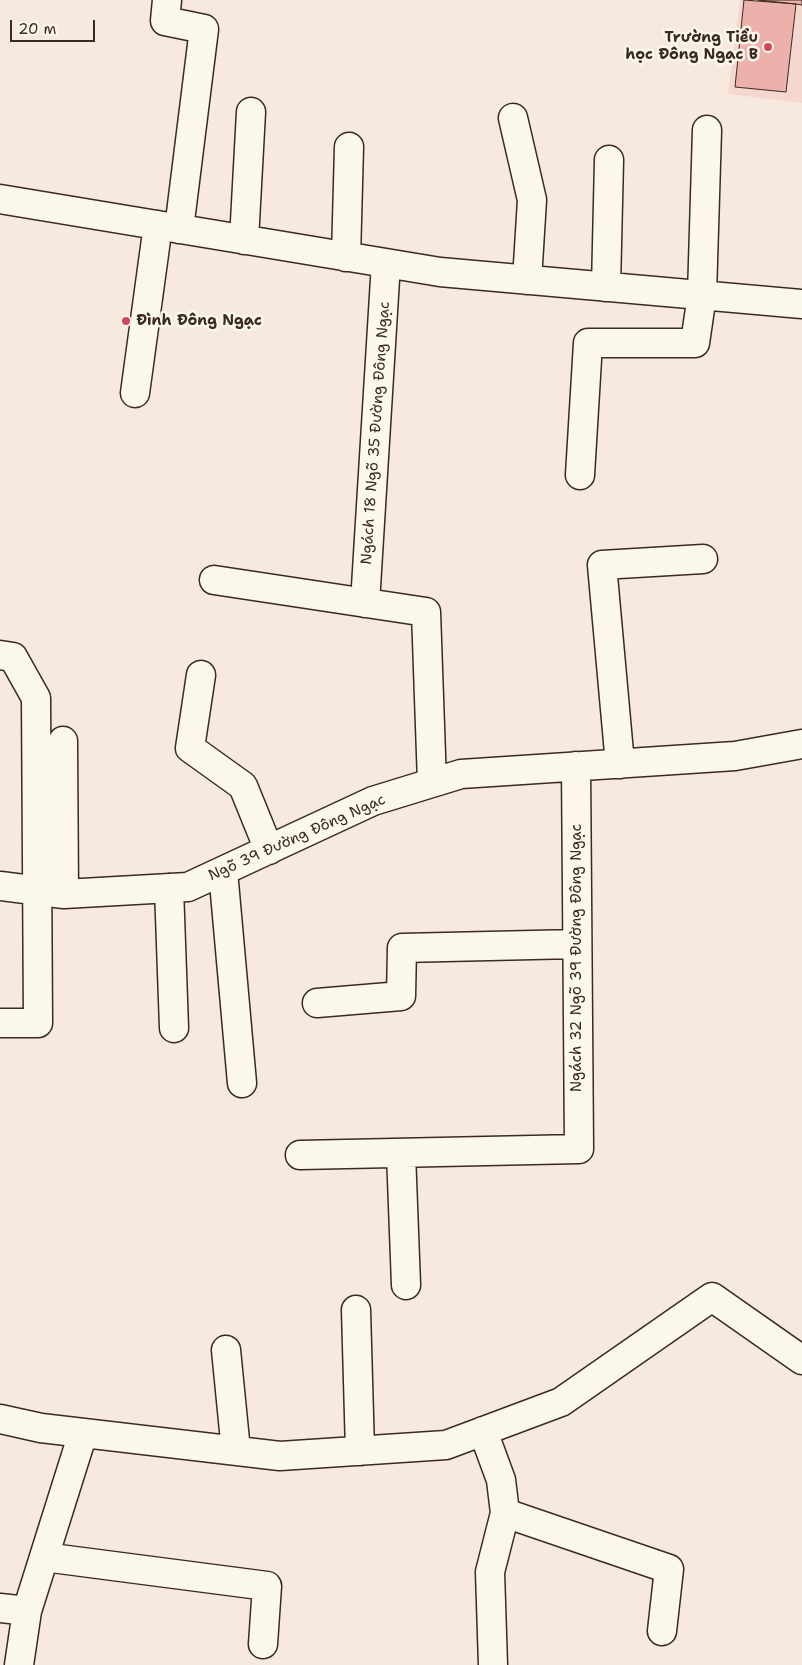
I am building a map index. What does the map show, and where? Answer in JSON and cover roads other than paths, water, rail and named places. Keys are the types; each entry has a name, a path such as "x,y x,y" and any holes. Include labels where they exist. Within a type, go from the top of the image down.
{"street":[{"path":"135,392 169,227 204,29 165,21 167,0"},
{"path":"244,240 251,112"},
{"path":"513,118 532,200 527,280"},
{"path":"580,476 588,343 695,343 702,295 707,130"},
{"path":"346,257 349,147"},
{"path":"606,287 609,160"},
{"path":"0,199 440,272 802,304"},
{"name":"Ngách 18 Ngõ 35 Đường Đông Ngạc","path":"365,603 386,263"},
{"path":"620,764 602,565 703,559"},
{"path":"214,580 426,612 432,782"},
{"path":"0,655 13,656 36,698 38,1023 0,1023"},
{"path":"201,675 190,748 243,786 268,850"},
{"path":"63,742 64,894"},
{"name":"Ngõ 39 Đường Đông Ngạc","path":"0,886 64,894 188,887 374,801 461,774 735,756 802,744"},
{"name":"Ngách 32 Ngõ 39 Đường Đông Ngạc","path":"401,1152 579,1149 576,766"},
{"path":"223,871 242,1083"},
{"path":"169,888 174,1028"},
{"path":"317,1003 401,996 402,948 576,944"},
{"path":"300,1155 401,1152 406,1285"},
{"path":"0,1420 41,1428 280,1456 446,1445 561,1402 712,1297 802,1360"},
{"path":"356,1310 360,1451"},
{"path":"226,1350 236,1451"},
{"path":"484,1431 501,1480 504,1514 490,1572 493,1665"},
{"path":"19,1665 27,1610 83,1432"},
{"path":"504,1514 669,1569 662,1631"},
{"path":"44,1557 267,1586 263,1644"},
{"path":"0,1608 27,1610"}],"place":[{"name":"Trường Tiểu học Đông Ngạc B","path":"768,47"},
{"name":"Đình Đông Ngạc","path":"126,321"}]}
